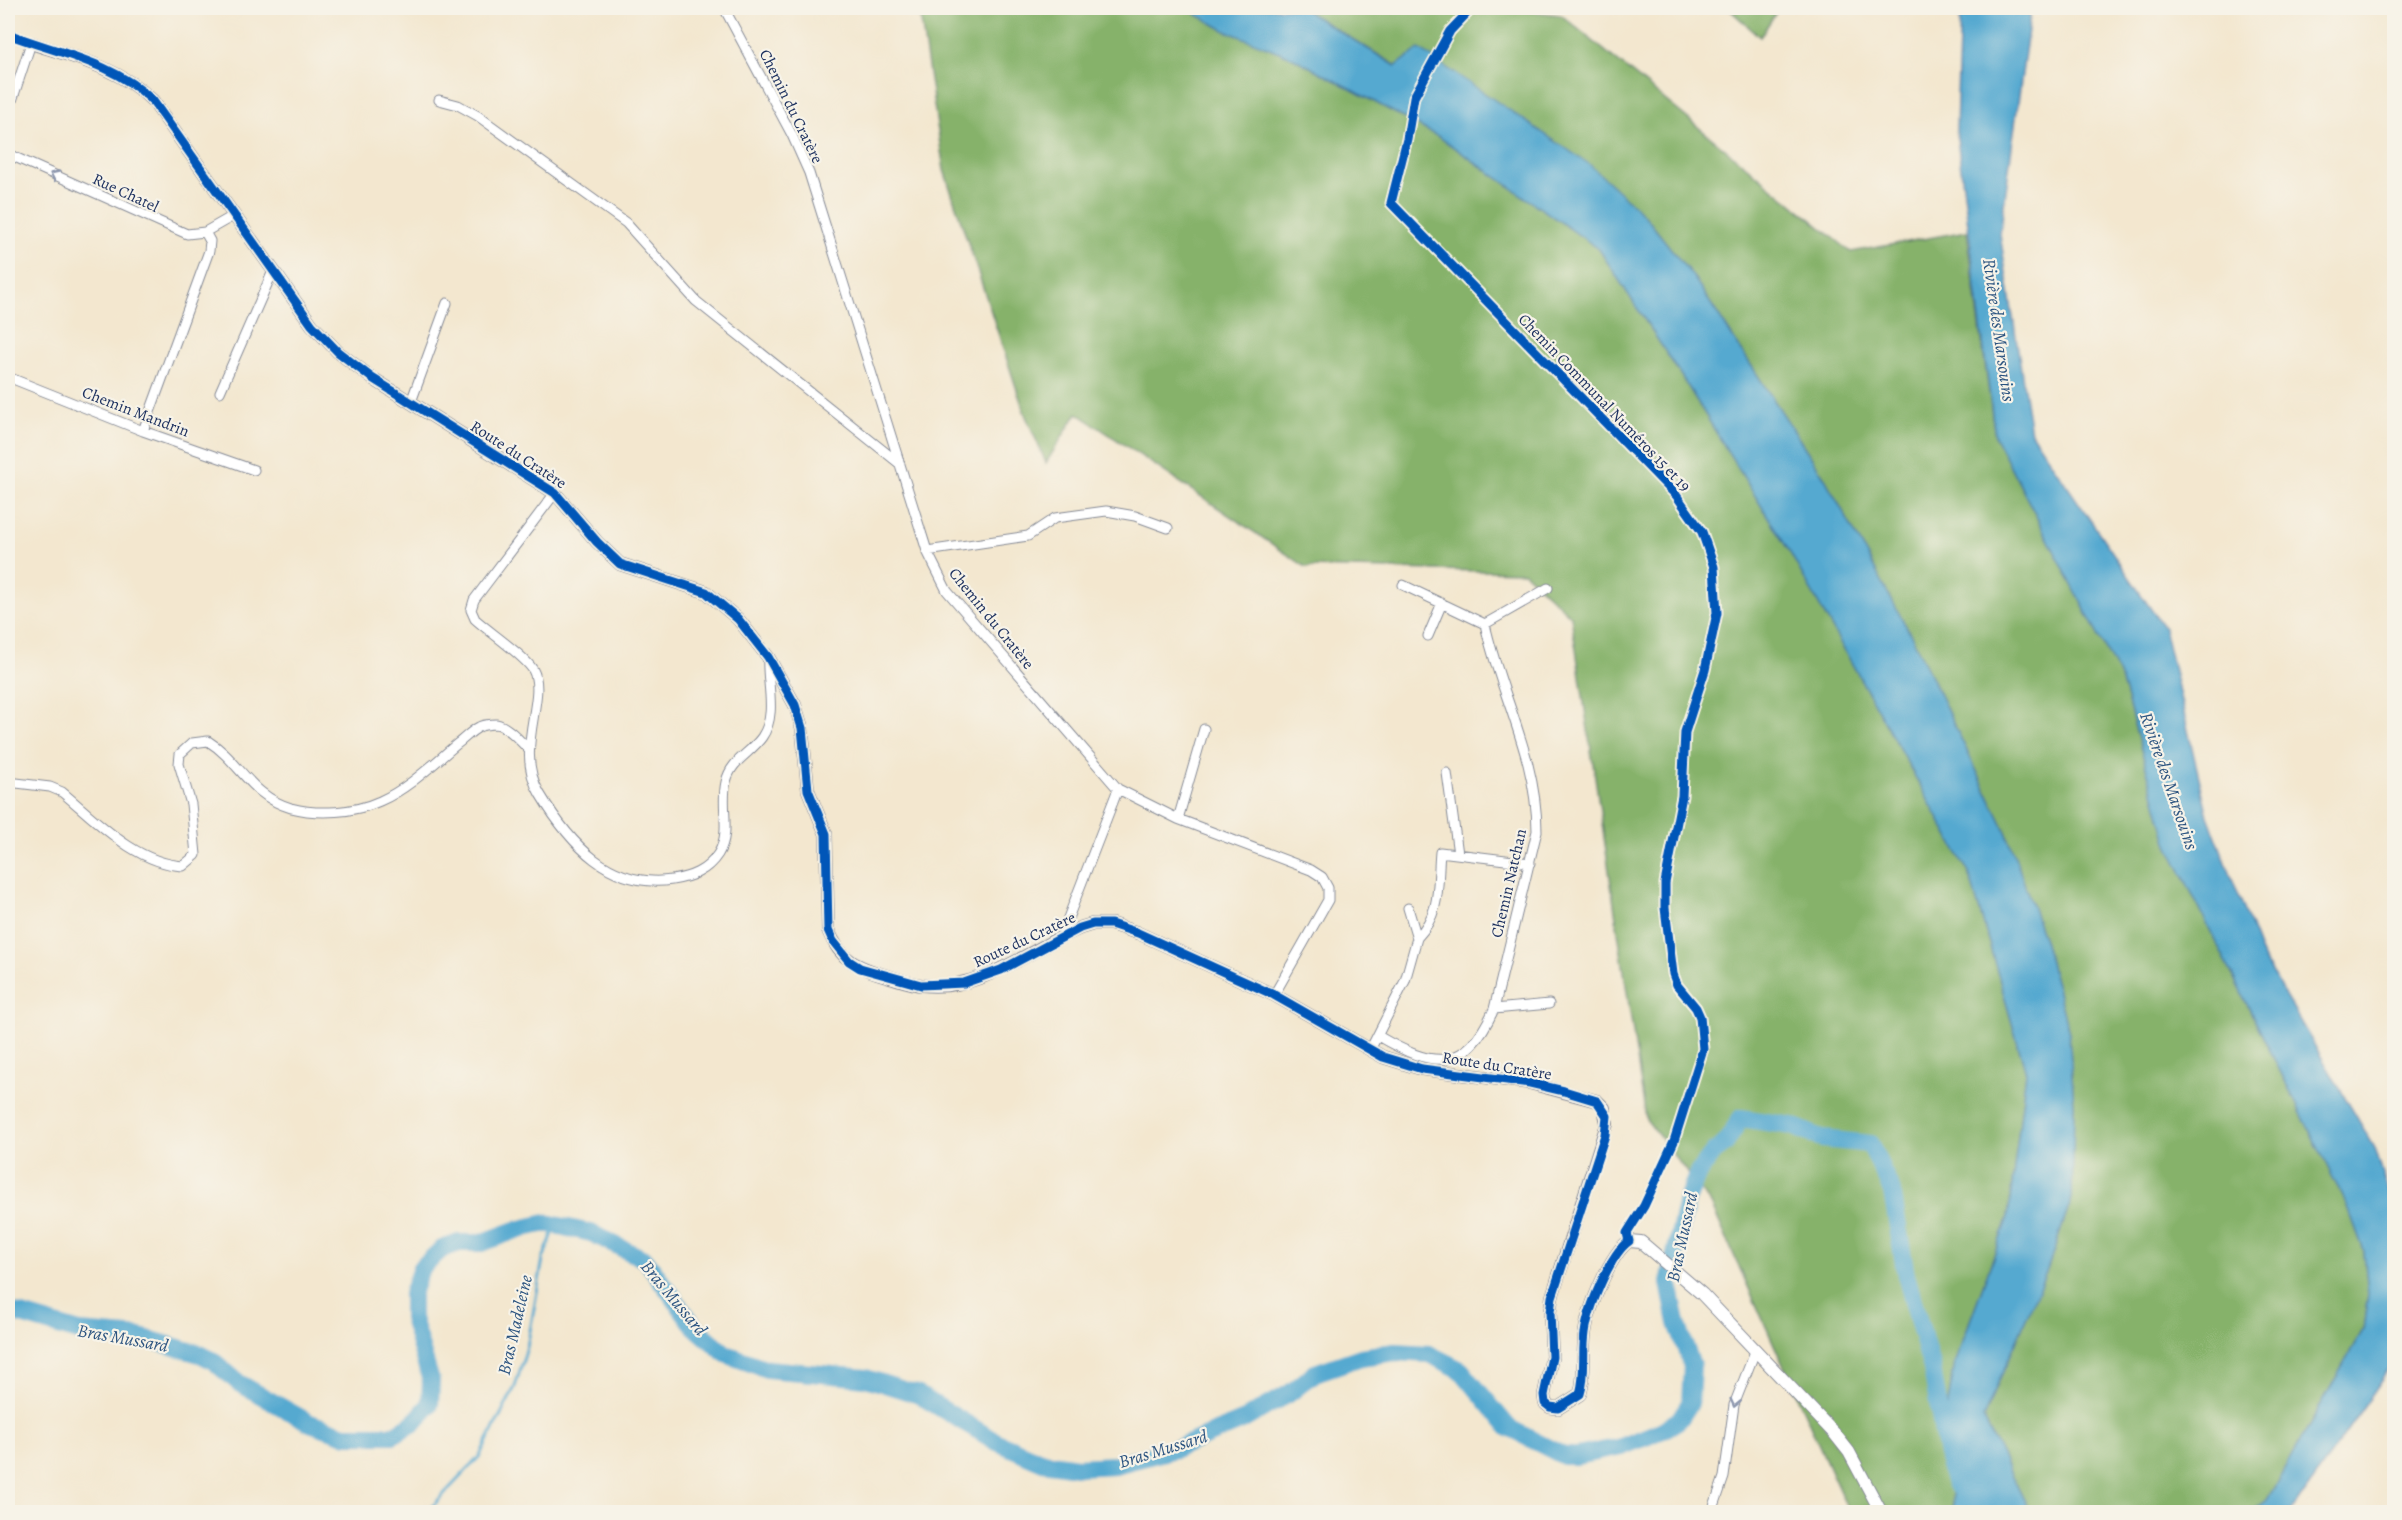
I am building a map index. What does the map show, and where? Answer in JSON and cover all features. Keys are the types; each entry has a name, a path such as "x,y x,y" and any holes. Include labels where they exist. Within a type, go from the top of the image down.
{"street":[{"name":"Chemin du Cratère","path":"724,8 792,135 809,173 927,551 947,591 1118,789 1178,819 1300,864 1322,877 1328,888 1328,900 1274,995"},
{"name":"Chemin Communal Numéros 15 et 19","path":"1472,8 1450,31 1414,97 1407,139 1391,203 1676,495 1702,532 1714,567 1717,613 1705,670 1685,732 1682,796 1665,882 1665,908 1673,974 1677,985 1696,1008 1700,1017 1703,1049 1674,1141 1644,1206 1627,1233 1629,1241"},
{"name":"Route du Cratère","path":"8,34 92,62 138,86 153,101 312,325 338,352 372,378 555,493 597,542 620,564 706,592 738,619 768,657 795,705 802,728 807,790 823,824 827,842 828,930 833,941 849,961 860,968 921,985 943,986 964,983 1001,970 1065,935 1093,924 1111,924 1138,933 1274,995 1370,1050 1422,1069 1530,1083 1587,1097 1604,1108 1607,1116 1605,1136 1552,1297 1550,1312 1553,1348 1544,1395 1545,1403 1551,1407 1558,1408 1580,1394 1587,1322 1620,1248 1629,1241"},
{"path":"8,114 31,43"},
{"path":"439,100 458,105 478,116 626,223 696,302 900,465"},
{"name":"Rue Chatel","path":"8,154 171,229 187,234 205,232"},
{"path":"143,431 209,251 210,241 205,232 233,216"},
{"path":"220,393 273,271"},
{"path":"411,402 447,303"},
{"name":"Chemin Mandrin","path":"8,377 143,431 254,470"},
{"path":"555,493 474,600 471,610 475,619 532,669 537,681 528,749 530,772 539,793 558,820 591,857 604,867 628,879 650,883 687,877 706,868 718,854 724,841 726,783 737,760 762,737 769,722 768,657"},
{"path":"927,551 1028,536 1055,518 1106,511 1135,516 1168,528"},
{"path":"1403,585 1485,624 1548,588"},
{"path":"1428,636 1442,603"},
{"name":"Chemin Natchan","path":"1378,1036 1407,1053 1429,1059 1459,1056 1472,1046 1484,1031 1494,1009 1537,831 1537,803 1532,770 1485,624"},
{"path":"8,782 50,787 62,792 134,850 163,865 183,866 195,855 191,804 179,764 180,754 192,743 208,741 222,749 245,779 267,799 316,813 380,802 408,784 479,726 497,724 511,732 528,749"},
{"path":"1178,819 1204,729"},
{"path":"1447,773 1458,854"},
{"path":"1065,935 1063,931 1118,789"},
{"path":"1370,1050 1405,981 1417,938 1432,921 1436,910 1440,852 1530,864"},
{"path":"1408,908 1417,938"},
{"path":"1494,1009 1549,1004"},
{"path":"1629,1241 1641,1242 1702,1294 1834,1432 1849,1452 1881,1512"},
{"path":"1712,1512 1724,1478 1734,1405 1756,1349"}],"green space":[{"path":"919,8 1185,8 1227,31 1292,57 1439,137 1599,249 1689,388 1789,551 1969,873 2026,1072 2008,1217 1955,1362 1945,1422 1954,1512 1849,1512 1711,1204 1646,1119 1571,616 1524,572 1306,567 1077,413 1046,463 1025,414 944,170"},
{"path":"1301,8 1501,8 1561,15 1851,252 1967,231 1995,437 2122,681 2168,845 2349,1210 2364,1251 2368,1294 2363,1330 2267,1500 2252,1512 2030,1512 1983,1418 2047,1270 2072,1198 2074,1105 2069,1033 2044,940 2007,834 1912,637 1824,477 1694,278 1645,216"},
{"path":"1728,8 1779,8 1760,37"}],"water":[{"path":"1185,8 1301,8 1396,66 1419,49 1589,164 1645,216 1694,278 1824,477 1912,637 2007,834 2044,940 2069,1033 2074,1105 2072,1198 2047,1270 1983,1418 2030,1512 1954,1512 1945,1422 1955,1362 2008,1217 2026,1072 1969,873 1789,551 1689,388 1599,249 1439,137 1292,57 1226,31"},
{"name":"Rivière des Marsouins","path":"1960,8 2031,8 2000,234 2031,433 2164,628 2208,816 2263,958 2375,1148 2394,1211 2394,1362 2291,1512 2252,1512 2267,1500 2363,1330 2368,1294 2364,1251 2349,1210 2168,845 2122,681 1995,437 1956,130"}],"waterway":[{"name":"Bras Mussard","path":"8,1311 79,1332 140,1337 200,1354 212,1360 239,1383 310,1423 345,1435 393,1435 414,1423 430,1404 431,1381 412,1318 412,1294 421,1268 442,1249 459,1243 481,1243 516,1230 546,1223 591,1233 646,1260 695,1327 726,1354 767,1369 866,1378 919,1395 997,1442 1043,1462 1077,1467 1115,1465 1175,1449 1240,1422 1290,1393 1315,1373 1361,1357 1395,1352 1429,1354 1461,1370 1509,1428 1564,1456 1577,1456 1621,1447 1663,1430 1679,1420 1690,1403 1692,1366 1677,1323 1669,1283 1687,1200 1698,1173 1714,1152 1725,1144 1741,1118 1792,1126 1823,1139 1870,1144 1892,1191 1906,1275 1932,1369 1949,1466 1955,1483 1980,1512"},
{"name":"Bras Madeleine","path":"427,1512 479,1457 515,1387 527,1347 543,1259 556,1226"}],"cycle path":[{"path":"8,34 103,68 138,88 153,101 312,325 338,352 372,378 555,493 597,542 620,564 706,592 738,619 768,657 795,705 802,728 808,790 826,834 828,930 833,941 849,961 860,968 921,985 964,983 1001,970 1080,928 1093,924 1111,924 1138,933 1274,995 1383,1057 1422,1069 1530,1083 1597,1101 1607,1116 1605,1135 1552,1297 1550,1312 1552,1357 1544,1395 1545,1403 1550,1407 1558,1408 1580,1394 1585,1333 1595,1297 1615,1257 1629,1241 1627,1233 1644,1206 1674,1141 1703,1049 1700,1017 1696,1008 1677,985 1673,974 1665,908 1665,883 1682,796 1685,732 1705,670 1717,613 1714,567 1702,532 1676,495 1391,203 1407,139 1414,97 1450,31 1472,8"}]}
